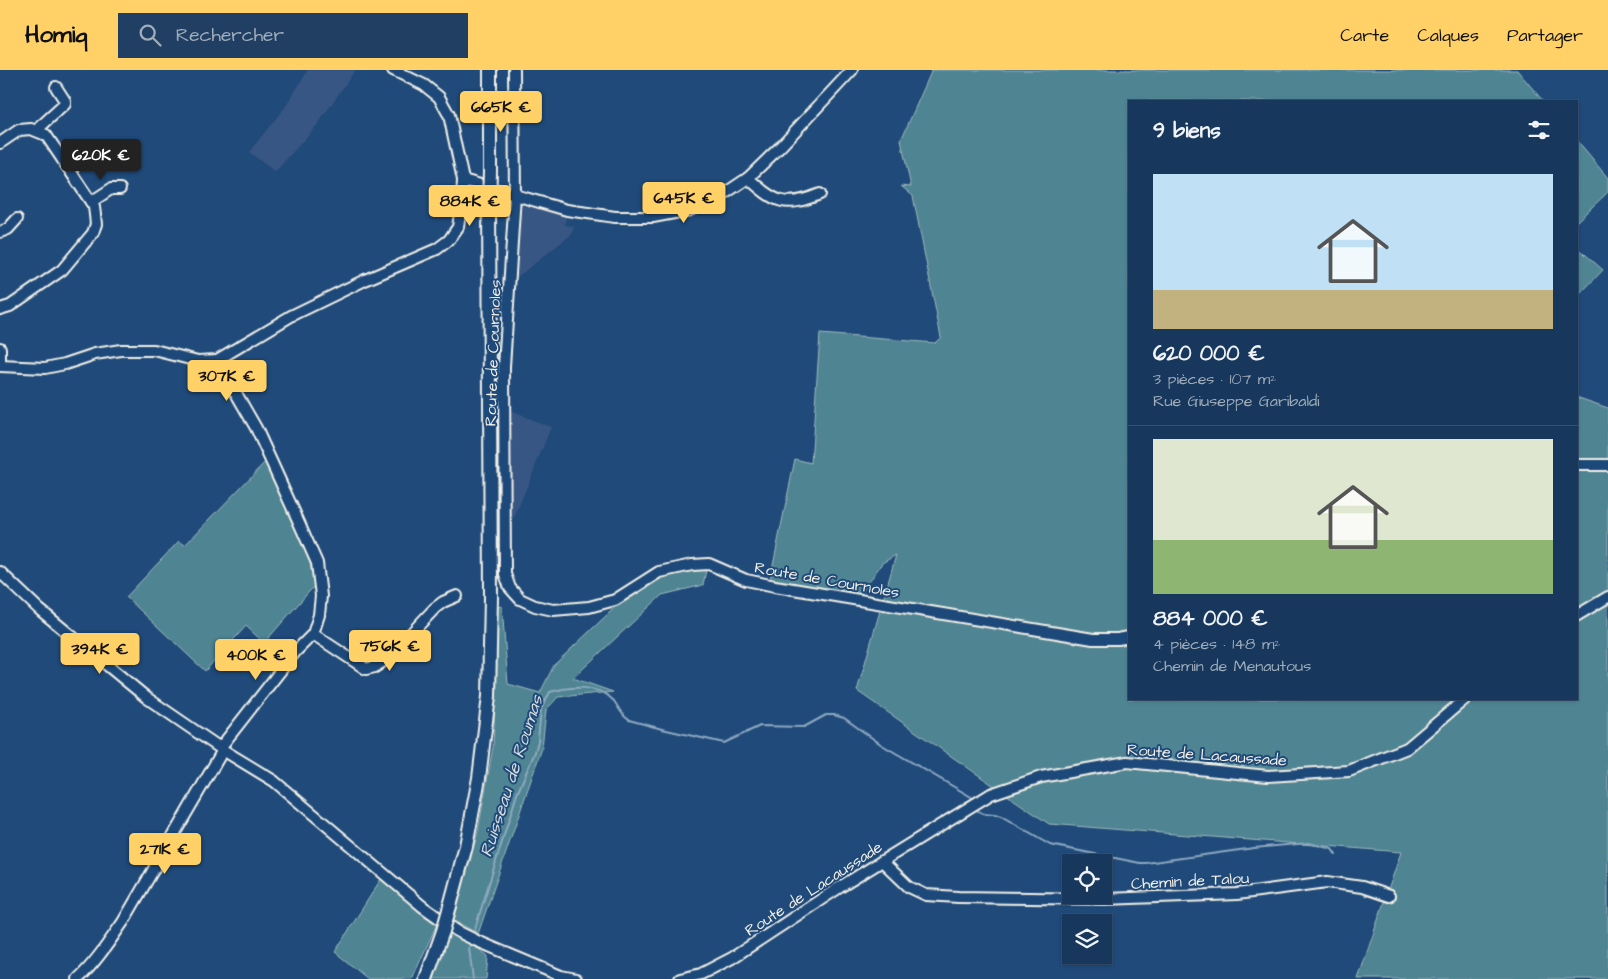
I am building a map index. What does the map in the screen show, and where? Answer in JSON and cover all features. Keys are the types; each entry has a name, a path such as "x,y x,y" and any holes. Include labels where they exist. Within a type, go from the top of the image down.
{"main road":[{"path":"426,979 443,931 466,846 479,778 489,696 490,70"}],"street":[{"path":"0,348 0,366 45,368 65,364 95,354 121,350 154,350 198,360 217,360 291,316 365,280 437,249 449,240 458,227 462,200 463,180 449,115 439,97 424,85 393,70"},
{"name":"Route de Cournoles","path":"514,70 515,195 504,368 505,574 510,588 520,599 535,606 553,610 589,607 615,600 659,572 692,565 709,564 746,580 775,586 1093,639 1128,637"},
{"path":"463,180 566,210 615,217 653,217 690,210 724,194 748,178 779,148 852,70"},
{"path":"38,131 65,104 56,87"},
{"path":"0,143 19,130 31,129 46,135 92,202 96,224 93,233 62,270 10,306 0,309"},
{"path":"748,178 767,195 783,202 809,198 820,194"},
{"path":"92,202 111,189 120,189"},
{"path":"0,232 8,229 16,219"},
{"path":"78,979 106,948 123,922 222,749 296,652 313,634 319,615 321,596 317,563 256,428 217,360"},
{"path":"1578,465 1608,465"},
{"path":"0,572 40,610 147,698 222,749 263,772 422,906 457,931 478,942 561,977 576,979"},
{"path":"313,634 366,669 375,668 388,658 435,608 457,596"},
{"path":"1578,615 1608,597"},
{"name":"Route de Lacaussade","path":"680,979 701,974 732,958 882,861 991,794 1041,777 1127,762 1268,776 1349,771 1407,748 1464,700"},
{"name":"Chemin de Talou","path":"882,861 909,887 926,895 1105,899 1236,894 1327,882 1362,888 1389,896"}],"shaded area":[{"path":"308,70 355,70 318,124 275,172 249,152 286,106"},
{"path":"519,205 566,215 565,225 574,226 572,234 512,281"},
{"path":"509,411 551,427 509,531"}],"green space":[{"path":"932,70 1517,70 1542,100 1128,100 1128,700 1578,700 1578,398 1608,408 1608,979 1358,979 1401,852 1049,824 857,691 896,555 882,563 861,594 770,580 795,459 811,463 820,334 935,343 941,337 913,196 901,186 911,187 901,140"},
{"path":"1578,142 1608,178 1608,192 1578,220"},
{"path":"1578,248 1603,270 1578,296"},
{"path":"266,461 309,559 315,585 264,643 246,626 205,671 126,597 179,541 185,545"},
{"path":"706,570 703,585 662,595 573,678 613,692 558,697 546,710 542,748 478,934 454,920 478,831 493,747 497,659 496,607 502,606 508,684 540,693 554,665 628,595 662,574"},
{"path":"381,879 437,924 412,979 368,979 335,952"},
{"path":"450,928 488,956 486,979 433,979"}],"waterway":[{"name":"Ruisseau de Roumas","path":"473,935 517,794 535,752 541,709 550,692 566,688 592,689 608,695 622,714 629,720 724,743 760,726 804,727 826,715 834,715 844,718 882,745 973,798 966,802 968,804"},
{"name":"Ruisseau de Roumas","path":"974,808 982,813 1001,817 1050,845 1140,863 1309,843 1332,849 1336,855"},
{"name":"Ruisseau de Roumas","path":"471,941 469,948 473,979"}]}
